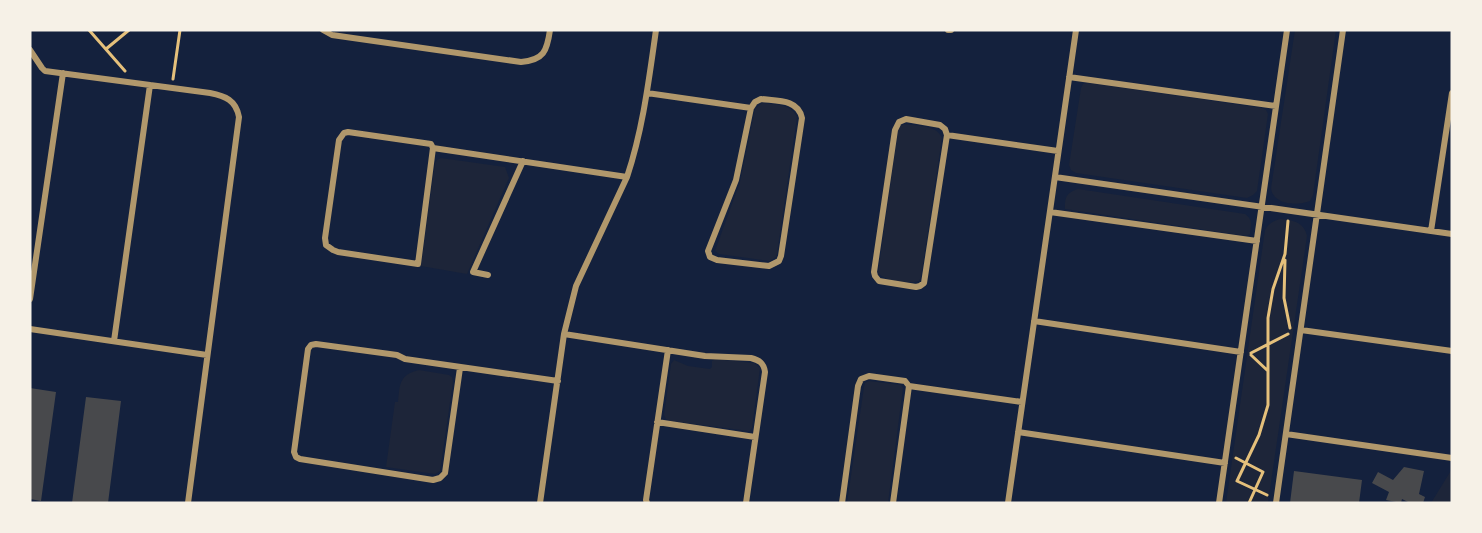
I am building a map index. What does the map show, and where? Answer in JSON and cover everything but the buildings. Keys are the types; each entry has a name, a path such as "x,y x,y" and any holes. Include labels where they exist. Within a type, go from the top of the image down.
{"street":[{"path":"323,30 333,35 521,62 537,58 542,54 548,45 550,30"},
{"path":"540,503 564,334 576,286 627,177 639,137 656,30"},
{"path":"1008,503 1076,30"},
{"path":"1219,503 1287,30"},
{"path":"1276,501 1343,30"},
{"path":"30,50 45,71 210,93 228,98 238,110 239,117 188,503"},
{"path":"30,299 63,73"},
{"path":"1069,77 1276,106"},
{"path":"114,341 150,85"},
{"path":"647,93 751,108"},
{"path":"1431,231 1452,93"},
{"path":"761,99 789,103 797,108 802,118 782,256 779,261 769,266 717,260 708,254 736,180 751,108 761,99"},
{"path":"906,119 940,125 945,129 947,135 924,282 916,287 879,281 874,272 895,130 899,122 906,119"},
{"path":"433,148 418,264 338,252 326,245 325,238 339,140 344,133 348,132 430,144 433,148 627,177"},
{"path":"947,135 1058,151"},
{"path":"488,275 473,272 523,161"},
{"path":"1054,177 1452,234"},
{"path":"1050,212 1257,241"},
{"path":"1034,321 1241,352"},
{"path":"30,329 207,355"},
{"path":"1301,330 1452,351"},
{"path":"564,334 705,356 751,358 762,363 765,372 746,503"},
{"path":"460,368 445,473 440,478 433,480 296,457 294,452 308,349 311,345 397,355 405,360 558,381"},
{"path":"647,503 668,350"},
{"path":"842,503 858,386 861,379 869,376 905,381 909,386 1022,402"},
{"path":"893,503 909,386"},
{"path":"657,422 755,437"},
{"path":"1018,432 1225,463"},
{"path":"1286,434 1452,458"}],"path":[{"path":"89,30 135,82"},
{"path":"106,49 129,30"},
{"path":"171,87 180,30"},
{"path":"1268,372 1250,353 1291,333 1284,298 1289,211"},
{"path":"1276,501 1237,481 1258,435 1268,405 1270,305 1285,254"},
{"path":"1226,453 1263,472 1249,503"}],"shaded area":[{"path":"1295,30 1336,30 1313,195 1310,201 1292,204 1276,198 1271,188"},
{"path":"1083,84 1266,110 1268,114 1257,191 1247,198 1076,173 1071,170 1069,165 1081,88"},
{"path":"762,103 787,107 797,117 777,254 770,261 719,254 715,251 740,182 755,109"},
{"path":"905,124 932,128 942,138 921,277 919,281 897,282 878,273 898,131 900,126"},
{"path":"441,158 505,167 509,178 467,274 421,266 435,163"},
{"path":"1078,189 1245,214 1250,220 1250,234 1246,236 1065,209 1067,196"},
{"path":"1280,219 1301,225 1307,236 1268,503 1226,503 1265,230 1271,223"},
{"path":"715,359 754,363 760,368 752,428 749,431 670,421 664,415 671,364 674,360 688,366 710,369"},
{"path":"419,370 449,375 453,382 440,471 435,474 386,467 395,402 398,402 400,385 404,378"},
{"path":"869,381 901,385 903,388 888,503 847,503 864,387"},
{"path":"1452,469 1452,503 1431,503"}]}
